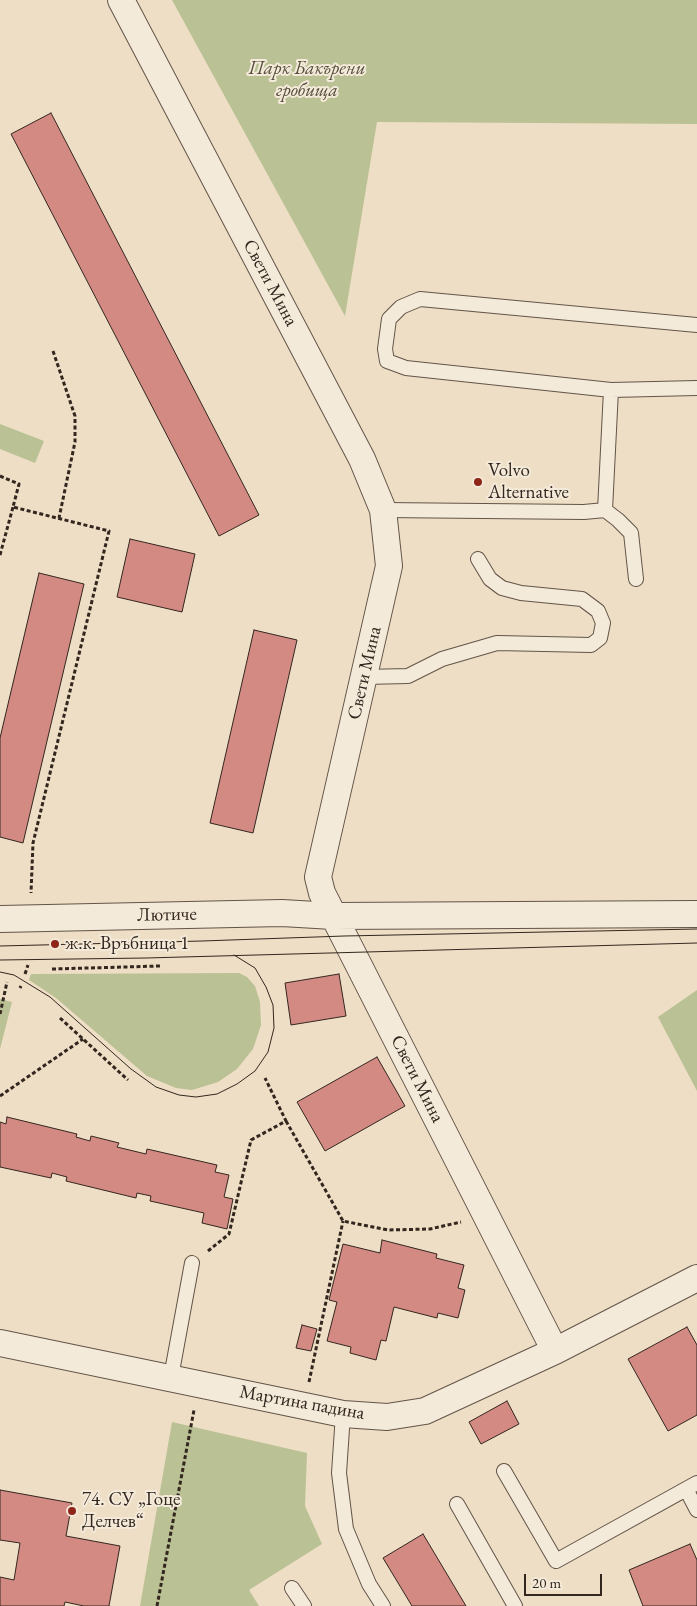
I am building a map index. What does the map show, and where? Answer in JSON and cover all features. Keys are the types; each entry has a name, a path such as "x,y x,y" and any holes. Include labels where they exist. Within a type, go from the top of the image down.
{"street":[{"name":"Свети Мина","path":"121,0 362,459 384,510 389,566 318,877 322,893 555,1350"},
{"name":"Лютиче","path":"0,919 282,913 334,916 697,914"},
{"name":"Мартина падина","path":"0,1344 170,1377 343,1414 387,1417 425,1411 555,1350 697,1278"}],"lane":[{"path":"697,325 420,299 401,307 390,319 386,349 387,361 406,368 611,390 697,388"},
{"path":"604,510 611,390"},
{"path":"384,510 584,512 604,510 632,533 636,579"},
{"path":"364,677 408,676 442,659 497,642 591,645 600,638 603,623 598,611 582,598 521,593 502,588 490,579 478,559"},
{"path":"170,1377 192,1263"},
{"path":"343,1414 339,1473 346,1529 369,1584 383,1606"},
{"path":"504,1471 556,1561 692,1486 697,1510"},
{"path":"457,1504 515,1606"},
{"path":"292,1588 304,1606"}],"path":[{"path":"53,351 75,416 75,442 59,518"},
{"path":"0,476 19,484 0,555"},
{"path":"13,507 109,530 32,843 31,900"},
{"path":"25,974 28,964"},
{"path":"52,968 160,966"},
{"path":"0,1014 7,982"},
{"path":"60,1018 128,1080"},
{"path":"0,1096 83,1039"},
{"path":"265,1078 286,1121 343,1221 305,1405"},
{"path":"192,1263 229,1234 251,1140 286,1121"},
{"path":"343,1221 388,1230 430,1229 486,1215"},
{"path":"157,1606 199,1383"}],"green space":[{"name":"Парк Бакърени гробища","path":"172,0 697,0 697,124 377,122 345,316"},
{"path":"0,424 44,441 35,463 0,449"},
{"path":"239,973 247,977 255,986 260,1002 261,1025 253,1049 237,1069 218,1082 192,1090 176,1088 147,1076 56,998 29,980 31,974"},
{"path":"697,990 697,1091 658,1017"},
{"path":"0,999 12,1002 0,1049"},
{"path":"172,1422 307,1453 305,1506 322,1544 249,1590 259,1606 140,1606"}],"building":[{"path":"51,113 259,515 219,536 11,134"},
{"path":"130,539 195,554 182,612 117,597"},
{"path":"39,573 84,584 23,843 0,837 0,738"},
{"path":"254,630 297,640 253,833 210,823"},
{"path":"339,974 346,1016 291,1025 285,983"},
{"path":"377,1057 405,1106 325,1151 297,1102"},
{"path":"7,1117 77,1134 76,1137 90,1141 91,1136 119,1143 117,1147 146,1154 147,1149 217,1165 215,1172 229,1175 224,1197 233,1199 227,1229 202,1223 204,1213 150,1201 151,1196 137,1193 136,1198 66,1181 67,1177 52,1173 51,1178 0,1167 0,1122 6,1124"},
{"path":"382,1240 437,1254 436,1258 464,1265 458,1288 465,1290 458,1318 438,1313 437,1318 394,1307 386,1341 381,1340 376,1360 350,1353 351,1347 327,1341 337,1302 329,1300 343,1244 380,1253"},
{"path":"302,1325 317,1329 311,1351 296,1348"},
{"path":"687,1327 697,1345 697,1415 668,1431 628,1359"},
{"path":"507,1401 519,1424 481,1444 469,1422"},
{"path":"0,1490 72,1503 66,1536 120,1546 109,1606 84,1606 65,1602 64,1606 0,1606 0,1577 14,1580 20,1543 0,1540"},
{"path":"423,1534 466,1606 412,1606 383,1558"},
{"path":"690,1544 697,1560 697,1606 643,1606 629,1570"}],"tram line":[{"path":"0,946 344,936 697,929"},
{"path":"0,960 146,958 697,943"},
{"path":"0,972 14,975 50,997 131,1069 156,1087 179,1095 196,1097 217,1094 237,1084 255,1071 268,1052 274,1028 273,1005 266,987 255,968 234,955"}],"place":[{"name":"Volvo Alternative","path":"478,482"},
{"name":"ж.к. Връбница 1","path":"55,944"},
{"name":"74. СУ „Гоце Делчев“","path":"72,1511"}]}
